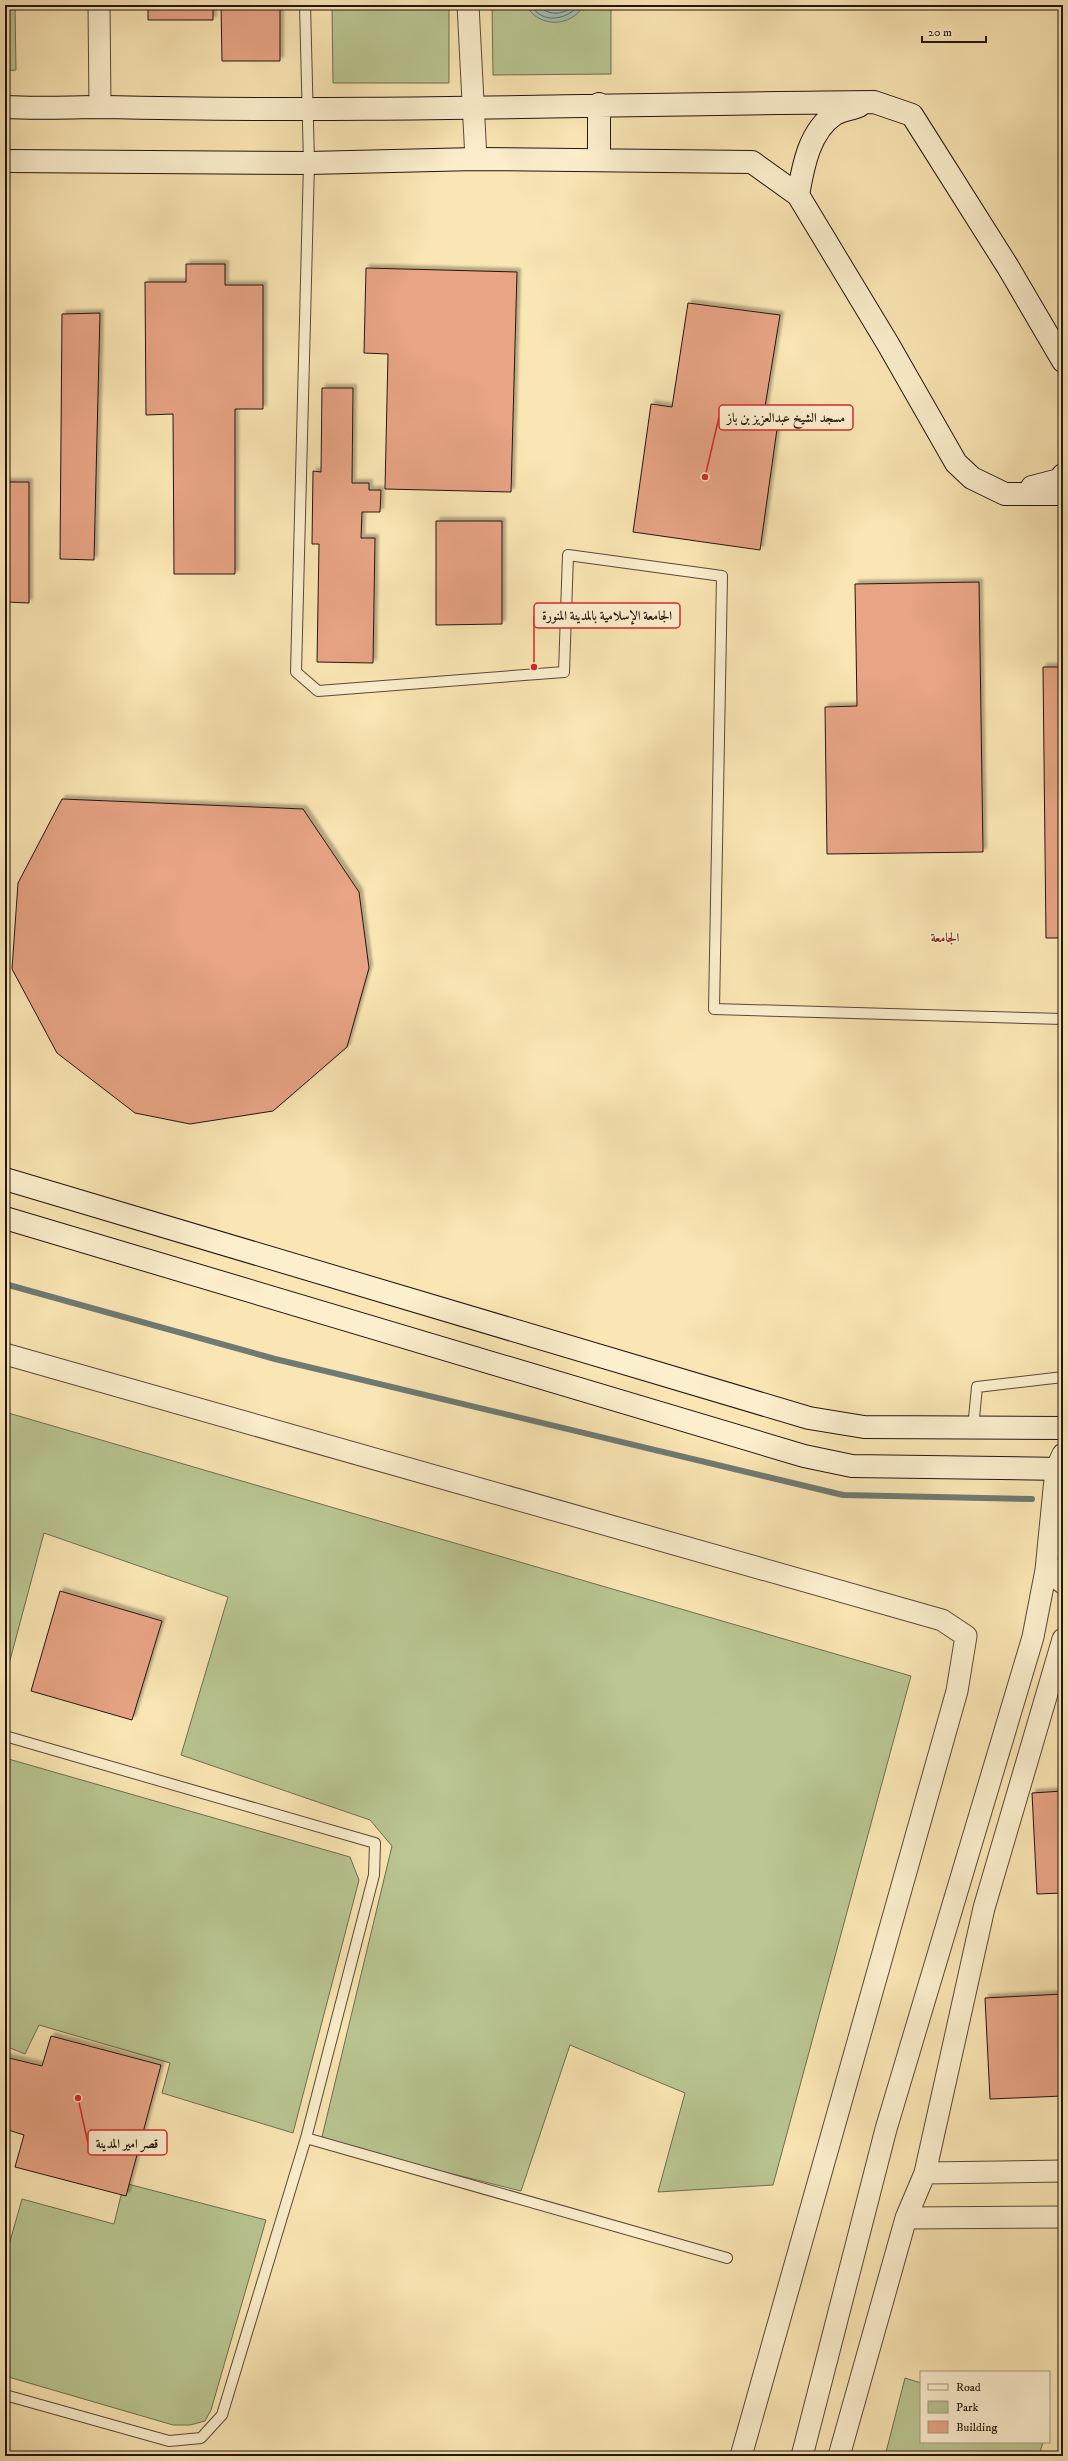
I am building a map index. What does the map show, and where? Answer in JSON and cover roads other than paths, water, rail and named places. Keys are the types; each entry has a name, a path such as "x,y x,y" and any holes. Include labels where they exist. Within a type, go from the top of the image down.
{"main road":[{"path":"5,107 47,109 100,107 308,110 472,109 599,104 874,102 912,115 1008,267 1063,361"},
{"path":"798,195 802,168 815,136 836,114 874,102"},
{"path":"599,104 599,160"},
{"path":"5,161 309,163 476,159 752,162 798,195 888,344 956,463 972,478 1005,494 1063,494"},
{"path":"1005,494 1059,480 1063,474"},
{"path":"5,1179 809,1418 864,1427 1063,1428"},
{"path":"5,1218 804,1456 852,1466 1061,1464"}],"street":[{"path":"99,5 100,107"},
{"path":"468,5 472,109 476,159"},
{"path":"5,1354 942,1620 966,1636 955,1698 741,2456"},
{"path":"802,2456 886,2129 1033,1638 1055,1570 1061,1464"},
{"path":"1055,1570 1063,1584"},
{"path":"839,2456 906,2218 925,2173 984,1908 1063,1639"},
{"path":"925,2173 1063,2171"},
{"path":"906,2218 1063,2217"}],"lane":[{"path":"305,5 309,163 296,672 318,691 564,672 568,555 722,576 714,1009 1063,1019"},
{"path":"973,1428 977,1387 1063,1377"},
{"path":"5,1736 375,1843 374,1875 306,2138 222,2415 201,2438 169,2441 5,2395"},
{"path":"306,2138 726,2258"}],"water":[{"path":"526,5 584,5 578,13 571,18 555,22 538,18 531,13"}],"waterway":[{"path":"5,1284 275,1359 843,1495 1032,1499"}],"place":[{"name":"مسجد الشيخ عبدالعزيز بن باز","path":"705,477"},
{"name":"الجامعة الإسلامية بالمدينة المنورة","path":"534,667"},
{"name":"قصر امير المدينة","path":"78,2098"}],"district":[{"name":"الجامعة","path":"945,937"}]}
